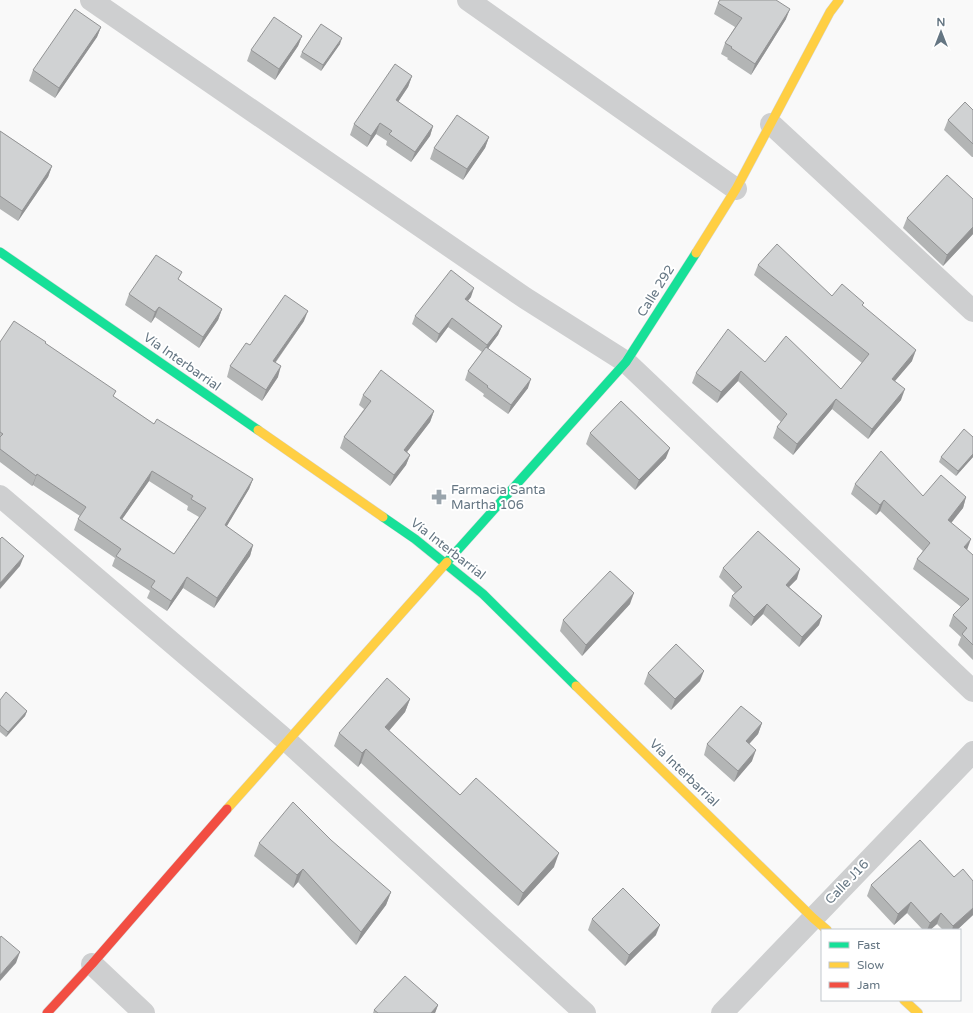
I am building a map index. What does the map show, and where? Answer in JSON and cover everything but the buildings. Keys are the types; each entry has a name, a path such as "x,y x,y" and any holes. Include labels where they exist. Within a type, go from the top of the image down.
{"street":[{"path":"91,0 525,298 626,362 973,691"},
{"path":"468,0 736,189"},
{"name":"Calle 292","path":"47,1013 92,964 287,741 626,362 736,189 830,12 838,0"},
{"path":"771,124 973,311"},
{"name":"Vía Interbarrial","path":"0,252 416,539 446,563 483,594 820,924"},
{"path":"0,496 287,741 585,1013"},
{"name":"Calle J16","path":"722,1013 820,924 973,752"},
{"path":"92,964 144,1013"},
{"path":"905,1001 918,1013"}],"traffic: fast":[{"path":"0,252 258,430"},
{"path":"447,562 626,362 696,253"},
{"path":"383,517 415,539 483,594 576,686"}],"traffic: slow":[{"path":"696,253 736,189 830,12 839,0"},
{"path":"258,430 383,517"},
{"path":"227,809 447,562"},
{"path":"576,686 826,929"},
{"path":"905,1001 918,1013"}],"traffic: jam":[{"path":"47,1013 92,964 227,809"}],"place":[{"name":"Farmacia Santa Martha 106","path":"439,497"}]}
